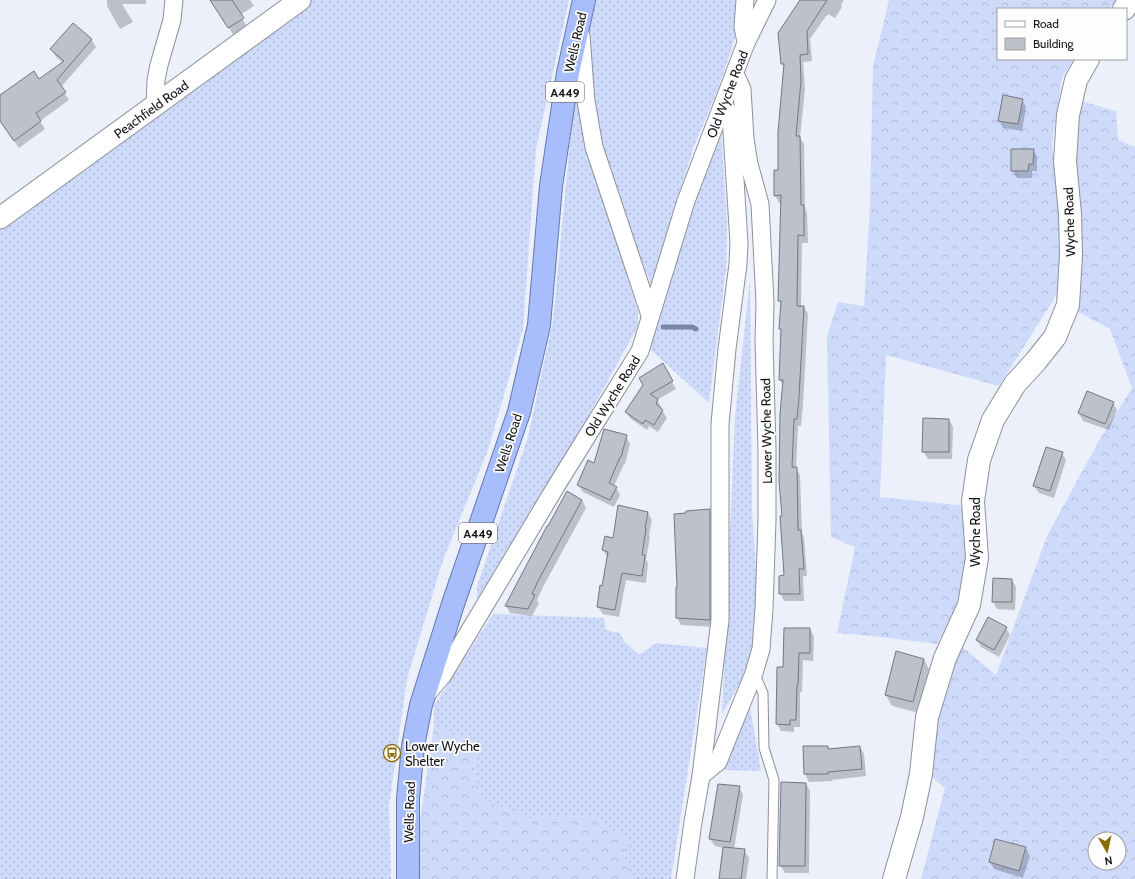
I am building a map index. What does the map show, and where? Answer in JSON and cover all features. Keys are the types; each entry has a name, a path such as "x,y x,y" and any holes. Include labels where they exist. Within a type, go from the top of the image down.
{"highway":[{"name":"Wells Road","path":"408,879 408,799 413,746 421,705 453,604 519,412 538,325 551,186 568,73 584,0"}],"main road":[{"name":"Wyche Road","path":"894,879 912,817 921,774 927,717 945,658 970,605 977,558 973,502 979,460 993,420 1015,384 1036,361 1054,337 1068,305 1071,254 1070,214 1065,161 1068,116 1076,80 1087,60"}],"street":[{"path":"155,107 157,72 172,20 174,0"},
{"name":"Peachfield Road","path":"0,218 155,107 300,0"},
{"path":"745,0 743,27 746,43"},
{"name":"Old Wyche Road","path":"425,696 443,675 558,483 640,351 686,201 746,43 767,0"},
{"path":"580,22 586,101 594,146 650,315"},
{"name":"Lower Wyche Road","path":"701,776 718,762 754,673 761,649 767,520 764,341 765,303 760,204 749,164 745,139 742,89 735,74"},
{"path":"685,879 701,776 720,620 720,424 727,349 738,264 739,243 731,116 723,105"}],"lane":[{"path":"754,673 764,693 764,748 774,780 772,879"}],"green space":[{"path":"300,0 569,0 536,149 523,329 488,450 443,560 407,679 389,805 391,879 0,879 0,218"},
{"path":"592,0 739,0 737,30 730,54 716,94 694,146 651,284 619,205 600,145 585,29"},
{"path":"889,0 1117,0 1110,8 997,8 997,60 1073,60 1062,77 1052,143 1062,248 1059,285 1054,299 999,386 886,355 880,497 967,506 973,574 937,644 837,633 855,547 831,537 827,336 838,302 864,306 870,206 873,66"},
{"path":"577,68 586,144 638,311 638,326 478,616 477,586 528,437 553,321"},
{"path":"1078,100 1116,111 1118,140 1135,147 1135,879 921,879 945,788 930,775 936,713 960,645 996,675 1047,536 1101,437 1132,388 1110,329 1074,310 1073,158"},
{"path":"721,132 727,222 726,269 709,403 649,348 683,222"},
{"path":"750,280 752,512 761,649 722,714 735,417"},
{"path":"493,614 604,618 606,630 620,633 624,641 639,655 656,643 707,648 671,879 632,879 624,854 594,816 529,818 482,799 474,774 478,745 434,725 434,706"},
{"path":"750,708 761,771 723,770"},
{"path":"434,725 478,745 474,774 482,799 529,818 594,816 629,842 624,854 632,879 418,879 419,827"}],"building":[{"path":"210,0 232,0 244,18 228,28"},
{"path":"800,0 827,0 807,31 808,54 800,55 801,81 796,136 800,136 801,205 804,205 804,236 798,235 797,306 804,306 799,397 797,419 794,419 792,467 797,467 798,530 801,530 804,569 799,569 800,594 779,594 779,576 784,575 779,481 780,414 783,380 779,380 781,329 779,329 781,301 778,301 781,195 774,196 774,170 778,170 778,132 784,64 781,64 778,33"},
{"path":"73,23 92,39 57,80 66,92 36,113 41,121 14,141 0,121 0,95 34,71 39,79 64,61 50,49"},
{"path":"1003,95 1023,99 1018,124 998,121"},
{"path":"1011,149 1034,149 1033,164 1029,164 1028,171 1011,171"},
{"path":"663,363 673,381 650,394 658,399 656,404 663,410 654,425 645,420 643,424 625,412 643,385 639,378"},
{"path":"1087,391 1114,402 1105,424 1078,413"},
{"path":"923,418 949,419 949,452 922,452"},
{"path":"604,429 627,435 621,457 609,483 617,487 610,500 577,485 588,460 594,463"},
{"path":"1046,447 1063,452 1050,491 1033,486"},
{"path":"567,491 582,500 539,579 532,594 535,595 528,609 505,606 547,526"},
{"path":"618,505 648,512 642,555 645,555 642,576 622,573 615,610 597,607 600,585 602,586 608,552 602,550 605,536 613,538"},
{"path":"710,509 710,620 676,618 677,587 674,514 686,513 686,511"},
{"path":"993,578 1012,579 1012,602 992,602"},
{"path":"988,617 1007,627 994,650 976,640"},
{"path":"784,628 810,628 810,653 799,653 796,720 790,720 790,725 776,724 777,667 783,667"},
{"path":"896,651 924,659 913,702 885,695"},
{"path":"803,746 828,746 828,749 860,746 862,769 828,772 828,774 804,774"},
{"path":"781,782 806,783 805,866 779,866"},
{"path":"718,784 740,786 730,842 709,839"},
{"path":"995,839 1026,847 1019,871 989,862"},
{"path":"723,847 745,849 741,879 719,879"}],"waterway":[{"path":"663,327 692,327 696,329"}],"place":[{"name":"Lower Wyche Shelter","path":"392,753"}]}
